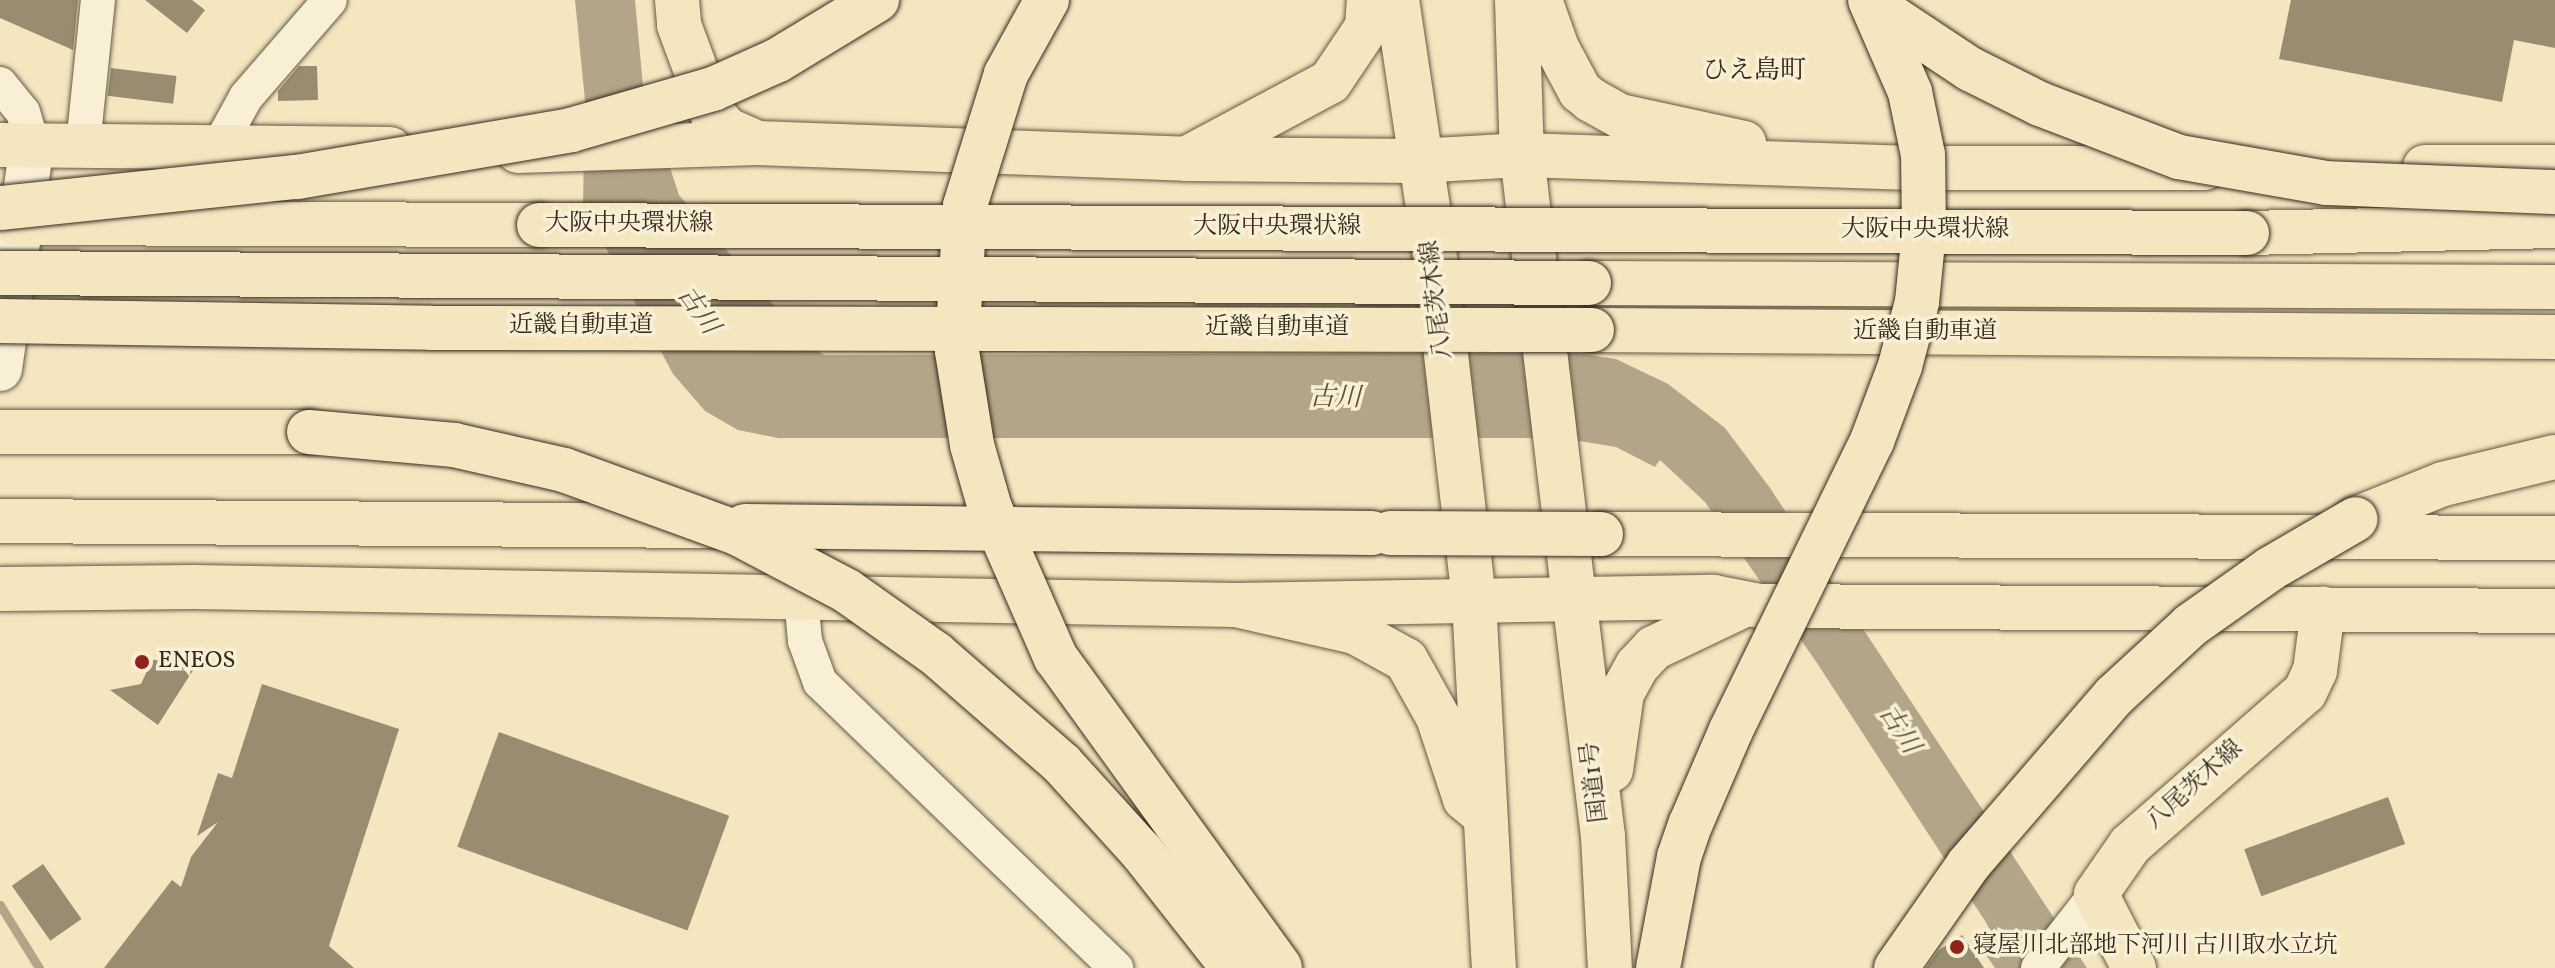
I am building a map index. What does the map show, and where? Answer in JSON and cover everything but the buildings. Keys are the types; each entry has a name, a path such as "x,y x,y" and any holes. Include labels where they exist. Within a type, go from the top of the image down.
{"main road":[{"path":"677,0 679,25 711,111 726,129 757,143"},
{"path":"7,218 297,177 571,130 713,89 778,60 877,0"},
{"path":"1047,0 1006,74 965,206 957,351 972,445 990,508 1056,658 1280,968"},
{"path":"1186,159 1330,82 1367,27 1369,0"},
{"name":"八尾茨木線","path":"1397,0 1417,161 1434,249 1474,601"},
{"path":"1517,0 1522,155 1574,597"},
{"path":"1540,0 1557,48 1580,91 1591,100 1620,116 1734,139 1801,164"},
{"path":"1868,0 1970,69 2026,97 2179,157 2326,183 2555,192"},
{"path":"1658,968 1670,896 1691,823 1731,730 1872,441 1900,366 1917,302 1924,232 1923,155 1910,92 1868,0"},
{"path":"16,144 565,151 679,149 757,143 1186,159 1417,161 1522,155 1801,164 2555,167"},
{"name":"大阪中央環状線","path":"7,218 539,225 2247,233 2555,226"},
{"name":"近畿自動車道","path":"0,273 2555,287"},
{"name":"近畿自動車道","path":"0,321 431,328 2555,337"},
{"path":"0,432 309,432 454,445 623,488 737,533 886,616 1020,724 1141,851 1233,968"},
{"path":"1896,968 1968,865 2044,773 2114,696 2191,625 2270,569 2356,519 2443,484 2555,457"},
{"path":"0,521 2555,538"},
{"path":"0,589 194,587 1236,605 1714,597 1752,606 2555,611"},
{"name":"国道1号","path":"1574,597 1603,836 1610,968"},
{"path":"1474,601 1494,968"},
{"path":"1236,605 1355,632 1386,644 1406,660 1438,717 1465,799 1487,817"},
{"path":"1603,836 1622,693 1637,666 1654,648 1752,606"},
{"name":"八尾茨木線","path":"2092,902 2130,845 2305,692 2315,671 2323,609"},
{"path":"2092,902 2134,968"}],"street":[{"path":"83,145 98,0"},
{"path":"218,148 246,97 330,0"},
{"path":"0,84 23,112 7,218 0,369"},
{"path":"801,597 805,641 820,682 1116,968"},
{"path":"2038,968 2092,902"}],"water":[{"name":"古川","path":"575,0 635,0 643,86 679,195 808,345 824,355 1576,353 1616,359 1668,384 1725,428 1770,488 2087,968 1995,968 1975,939 1989,929 1987,924 1817,663 1705,502 1660,460 1655,467 1616,447 1561,438 778,438 738,430 705,411 673,374 583,205 585,100"}],"waterway":[{"path":"0,905 39,968"}],"place":[{"name":"ENEOS","path":"142,662"},
{"name":"寝屋川北部地下河川 古川取水立坑","path":"1957,947"}],"district":[{"name":"ひえ島町","path":"1754,72"}]}
